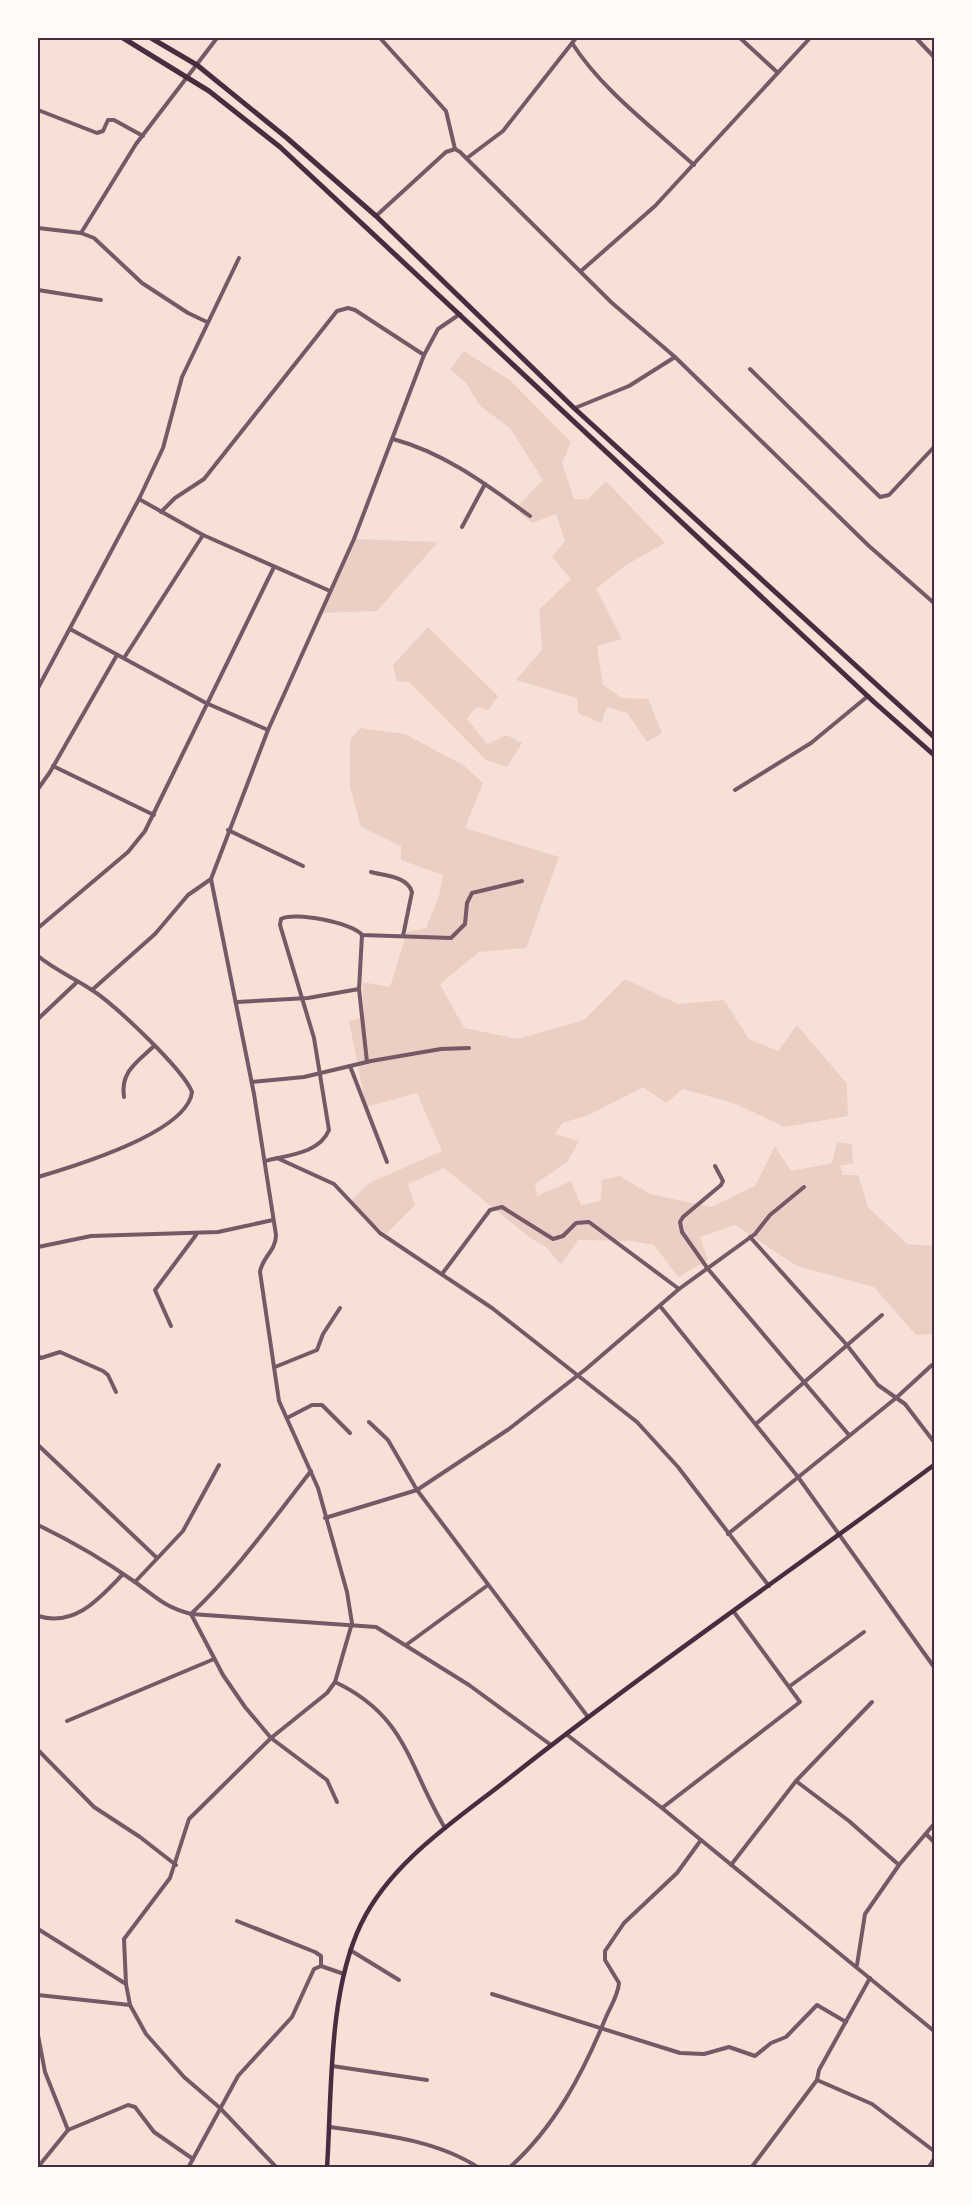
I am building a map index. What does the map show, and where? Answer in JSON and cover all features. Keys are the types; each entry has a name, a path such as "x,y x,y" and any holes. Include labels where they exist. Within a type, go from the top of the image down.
{"main road":[{"path":"123,38 188,77 280,147 934,755"},
{"path":"151,38 197,65 287,138 376,216 574,408 934,737"},
{"path":"327,2168 332,2066 345,1974 350,1950 361,1923 385,1884 446,1829 566,1733 934,1465"}],"street":[{"path":"81,232 143,136 218,38"},
{"path":"380,38 446,111 453,131 455,150 467,159 540,235 581,271 612,303 675,357 869,546 934,603"},
{"path":"467,159 503,131 576,38"},
{"path":"740,38 777,72"},
{"path":"581,271 655,206 810,38"},
{"path":"916,38 934,57"},
{"path":"572,43 583,60 628,106 694,165"},
{"path":"38,110 97,133 104,131 108,120 114,120 143,136"},
{"path":"376,216 440,157 455,150"},
{"path":"38,228 81,232 103,244 156,292 207,322"},
{"path":"38,688 139,500 163,448 176,393 207,322 239,258"},
{"path":"38,290 101,300"},
{"path":"161,512 175,498 204,479 337,311 348,308 355,310 424,355"},
{"path":"275,2167 220,2108 184,2077 146,2034 130,2005 126,1984 124,1939 153,1903 176,1865 189,1819 271,1738 315,1703 335,1682 352,1623 347,1592 311,1470 279,1401 260,1272 261,1265 276,1243 252,1082 211,879 268,730 330,591 393,439 424,355 438,329 460,314"},
{"path":"574,408 629,386 675,357"},
{"path":"750,369 880,497 890,495 934,447"},
{"path":"393,439 434,454 485,484 530,516"},
{"path":"462,527 485,484"},
{"path":"139,500 203,535 330,591"},
{"path":"124,658 203,535"},
{"path":"38,928 137,843 154,815 206,703 274,567"},
{"path":"70,629 206,703 268,730"},
{"path":"38,789 54,766 117,655"},
{"path":"735,790 811,743 868,696"},
{"path":"54,766 154,815"},
{"path":"228,830 303,866"},
{"path":"371,872 405,881 411,887 403,936"},
{"path":"92,990 155,934 188,895 211,879"},
{"path":"265,1161 311,1149 326,1138 329,1122 321,1074 302,998 280,925 281,919 297,915 354,927 362,935 451,938 465,924 467,903 472,893 522,881"},
{"path":"362,935 359,989 367,1062"},
{"path":"38,956 76,983 92,990 154,1046 188,1083 192,1092 185,1108 164,1125 126,1147 78,1166 38,1177"},
{"path":"38,1019 76,983"},
{"path":"237,1002 302,998 359,989"},
{"path":"124,1097 122,1086 127,1072 154,1046"},
{"path":"252,1082 321,1074 367,1062 441,1049 469,1048"},
{"path":"350,1066 387,1162"},
{"path":"278,1158 334,1184 380,1233 492,1308 617,1404 657,1441 769,1586"},
{"path":"715,1166 723,1181 680,1222 682,1232 708,1269 849,1435"},
{"path":"326,1518 417,1490 509,1429 579,1375 679,1289 761,1228 770,1215 804,1187"},
{"path":"442,1274 490,1210 502,1207 553,1239 563,1236 576,1223 589,1222 679,1289"},
{"path":"38,1247 91,1236 197,1235 273,1220"},
{"path":"171,1326 155,1290 197,1235"},
{"path":"750,1237 846,1344 878,1385 905,1404 934,1442"},
{"path":"660,1306 757,1423 798,1477 934,1667"},
{"path":"275,1367 317,1350 323,1334 340,1308"},
{"path":"757,1423 882,1315"},
{"path":"38,1356 41,1358 60,1352 103,1371 108,1375 116,1392"},
{"path":"728,1534 896,1398 932,1365"},
{"path":"287,1418 312,1405 322,1405 350,1433"},
{"path":"369,1422 388,1440 417,1490 588,1717"},
{"path":"38,1445 157,1558"},
{"path":"135,1582 188,1523 219,1466"},
{"path":"191,1614 222,1585 261,1539 311,1470"},
{"path":"38,1526 75,1543 135,1582 163,1605 191,1614 352,1623 376,1627 469,1685 552,1745"},
{"path":"38,1616 78,1615 123,1575"},
{"path":"406,1645 488,1585"},
{"path":"662,1808 797,1706 800,1701 734,1612"},
{"path":"191,1614 233,1691 271,1738 327,1780 337,1802"},
{"path":"790,1686 864,1632"},
{"path":"67,1721 142,1692 214,1659"},
{"path":"335,1682 366,1698 392,1724 446,1829"},
{"path":"731,1865 796,1782 872,1702"},
{"path":"566,1733 662,1808 934,2031"},
{"path":"38,1750 94,1807 176,1865"},
{"path":"796,1782 849,1821 899,1865"},
{"path":"857,1966 865,1914 899,1865 934,1824"},
{"path":"926,1834 934,1842"},
{"path":"509,2168 527,2152 576,2084 603,2028 619,1983 605,1960 605,1951 624,1923 677,1873 701,1840"},
{"path":"237,1921 315,1952 321,1956 321,1966"},
{"path":"38,1929 126,1984"},
{"path":"350,1950 399,1980"},
{"path":"188,2168 243,2069 292,2017 314,1969 321,1966 345,1974"},
{"path":"750,2168 817,2080 819,2070 870,1978"},
{"path":"492,1994 680,2053 704,2054 729,2047 755,2056 771,2043 786,2037 817,2004 846,2022"},
{"path":"38,1995 130,2005"},
{"path":"38,2035 45,2072 68,2130"},
{"path":"332,2066 427,2080"},
{"path":"38,2074 45,2072"},
{"path":"817,2080 872,2104 934,2151"},
{"path":"38,2167 68,2130 128,2105 135,2107 154,2132 193,2159"},
{"path":"330,2127 380,2134 430,2147 479,2168"},
{"path":"928,2168 934,2159"}],"shaded area":[{"path":"464,351 511,381 571,442 562,463 574,499 588,499 606,481 665,543 626,565 596,589 622,639 597,646 603,685 622,698 648,699 662,733 647,742 627,713 607,707 601,723 578,713 577,698 516,680 542,650 539,610 571,579 552,557 565,541 556,514 532,523 515,509 543,480 510,428 480,406 467,384 450,369"},
{"path":"354,539 438,542 377,611 321,613"},
{"path":"428,627 498,696 488,710 476,707 467,719 487,744 507,735 522,743 507,767 486,760 409,682 397,681 393,665"},
{"path":"360,728 405,734 463,765 483,783 465,828 559,857 526,948 479,952 440,984 464,1028 518,1039 584,1020 625,979 678,1004 724,1000 749,1039 778,1051 797,1025 847,1084 848,1116 785,1127 733,1103 683,1089 666,1103 643,1087 589,1115 562,1123 555,1134 579,1141 567,1162 535,1184 537,1196 571,1181 581,1205 601,1201 602,1180 620,1176 650,1194 711,1207 755,1186 775,1146 791,1171 832,1163 837,1142 852,1144 853,1163 840,1166 843,1175 858,1175 868,1207 907,1244 934,1246 934,1334 916,1335 874,1287 797,1266 735,1225 700,1237 708,1260 678,1277 654,1245 630,1241 578,1240 561,1265 546,1247 529,1237 444,1168 408,1184 415,1205 386,1234 349,1203 369,1183 442,1151 417,1093 366,1107 349,1021 364,1017 362,982 390,987 407,932 426,928 439,896 443,875 401,860 401,846 361,827 350,787 350,740"}]}
